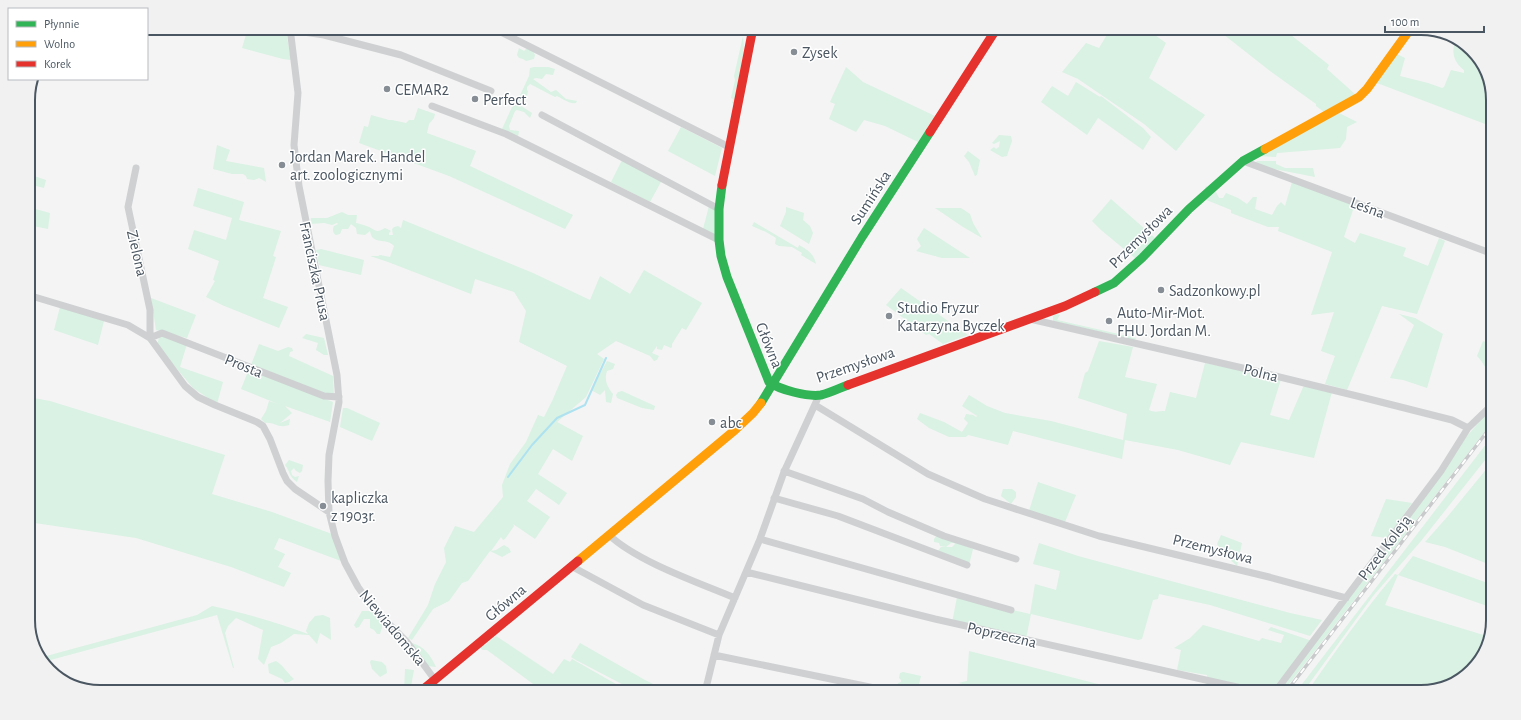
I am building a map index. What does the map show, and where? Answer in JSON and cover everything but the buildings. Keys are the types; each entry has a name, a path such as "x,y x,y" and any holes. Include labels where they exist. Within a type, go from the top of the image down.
{"street":[{"name":"Franciszka Prusa","path":"291,35 298,93 294,145 298,186 337,375 339,397 329,456 329,512"},
{"name":"Franciszka Prusa","path":"324,35 401,55 492,91"},
{"path":"507,35 729,147"},
{"name":"Główna","path":"429,685 747,419 758,407 772,384 769,382 732,291 721,256 719,240 719,209 729,147 752,35"},
{"name":"Sumińska","path":"772,384 862,237 992,35"},
{"name":"Przemysłowa","path":"772,384 786,391 820,395 1065,306 1114,283 1142,258 1189,209 1243,161 1359,97 1367,89 1406,35"},
{"path":"432,106 506,134 719,240"},
{"path":"542,115 719,209"},
{"name":"Leśna","path":"1243,161 1486,251"},
{"name":"Zielona","path":"136,168 128,207 150,310 150,338"},
{"path":"35,297 128,325 150,338 185,386 198,396 215,405 257,422 263,426 270,439 282,474 295,489 329,512"},
{"path":"1049,312 1051,324"},
{"name":"Polna","path":"1030,319 1368,398 1452,420 1468,428"},
{"name":"Prosta","path":"150,338 162,332 324,396 339,397"},
{"path":"708,685 719,635 760,539 784,471 820,395"},
{"name":"Przemysłowa","path":"815,404 928,474 985,499 1099,536 1269,577 1346,598"},
{"name":"Przed Koleją","path":"1280,685 1441,470 1468,428 1486,411"},
{"path":"784,471 863,499 944,536 1016,559"},
{"path":"774,498 838,516 967,565"},
{"name":"Niewiadomska","path":"329,512 335,536 345,563 358,587 373,608 407,642 435,680"},
{"path":"608,535 619,544 647,560 735,598"},
{"name":"Poprzeczna","path":"760,539 1011,610"},
{"path":"571,566 642,605 719,635"},
{"name":"Poprzeczna","path":"746,572 935,619 1228,685"},
{"path":"714,655 860,685"}],"green space":[{"path":"246,35 287,35 291,60 283,59 242,48"},
{"path":"1107,35 1155,35 1166,43 1149,78 1205,115 1176,151 1144,124 1078,79 1062,72 1086,43 1099,48"},
{"path":"1224,35 1291,35 1329,65 1327,69 1356,95 1324,112 1316,106 1316,104 1270,71"},
{"path":"743,36 744,49 734,104 732,103 733,99 731,98 735,80 734,76"},
{"path":"1454,44 1461,48 1473,60 1483,79 1486,96 1486,124 1377,83 1397,54 1405,58 1400,76 1442,88 1444,87 1451,70 1464,73 1464,70 1455,60 1453,52"},
{"path":"519,48 524,51 527,48 533,51 535,55 534,59 526,61 519,58 517,55"},
{"path":"548,67 555,69 553,75 546,74 542,79 533,79 551,92 556,90 566,99 577,101 576,103 568,102 530,84 527,87 528,91 526,100 522,98 519,103 532,113 530,118 524,112 517,110 515,111 509,126 510,130 519,131 518,137 502,129 529,76 530,68"},
{"path":"846,67 863,82 935,116 918,142 885,126 864,120 856,132 829,119 835,104 830,102"},
{"path":"1076,82 1100,97 1101,96 1143,128 1151,137 1143,150 1098,118 1087,135 1041,102 1052,86 1068,96"},
{"path":"418,108 435,114 434,118 429,124 427,133 476,151 470,166 573,215 565,229 449,176 359,143 364,126 368,127 371,115 406,123 409,120 414,120"},
{"path":"1339,113 1357,122 1347,127 1346,139 1340,148 1277,153 1276,157 1257,156"},
{"path":"681,127 722,148 715,176 668,151"},
{"path":"999,135 1011,136 1012,141 1007,156 1002,157 990,150 994,147 996,149 999,147 1000,141 994,144 992,143"},
{"path":"217,145 230,150 226,161 264,168 266,182 259,178 254,180 247,179 243,174 232,174 213,169"},
{"path":"968,151 980,160 977,175 975,176 969,162 964,156"},
{"path":"622,160 662,180 650,202 611,182"},
{"path":"1257,161 1276,161 1276,164 1285,168 1313,168 1315,177 1273,170 1255,163"},
{"path":"35,176 46,180 44,188 35,186"},
{"path":"1292,182 1342,200 1354,207 1344,237 1355,243 1360,233 1406,248 1403,256 1428,266 1439,238 1445,241 1417,314 1382,306 1347,390 1325,384 1335,356 1321,351 1334,312 1311,315 1332,252 1278,231 1279,227 1268,227 1231,213 1231,210 1204,199 1206,186 1216,192 1219,198 1223,198 1226,193 1247,204 1253,197 1257,197 1255,209 1272,215 1281,202 1285,206"},
{"path":"198,188 244,202 239,220 281,231 273,256 276,257 263,298 288,307 279,328 206,297 215,281 213,280 219,261 188,249 194,230 226,240 232,218 193,206"},
{"path":"1111,199 1155,238 1136,259 1092,221"},
{"path":"709,206 715,210 715,234 703,229"},
{"path":"786,207 804,213 803,220 810,226 813,233 809,244 780,226 786,212"},
{"path":"935,208 961,208 970,214 973,223 982,238 963,227"},
{"path":"35,209 50,213 48,229 35,226"},
{"path":"342,212 348,215 357,215 356,223 378,231 385,228 391,231 389,235 393,235 392,229 394,227 398,226 401,228 403,220 533,273 590,300 600,276 630,294 644,270 702,303 686,330 682,328 671,348 664,345 662,350 657,349 657,346 652,353 659,356 657,360 654,361 650,356 616,341 597,354 604,359 586,397 557,422 583,436 572,461 553,449 538,474 567,493 559,505 536,489 527,501 550,517 535,539 513,524 514,526 505,539 503,540 501,537 491,551 504,545 509,548 511,552 502,557 490,551 468,581 462,583 449,601 433,609 412,640 408,638 428,605 435,584 446,562 444,548 455,526 474,532 503,497 502,485 510,464 526,442 538,415 544,417 567,366 519,342 526,311 514,292 475,279 471,294 370,256 380,255 390,257 394,246 391,243 377,240 371,236 370,231 365,235 357,234 356,228 351,224 348,229 342,229 340,234 336,235 333,229 334,226 338,224 337,223 332,225 324,223 310,224 311,218 327,218"},
{"path":"754,222 798,248 799,245 805,249 812,255 816,264 801,255 802,253 792,247 779,246 775,244 776,238 752,226"},
{"path":"924,228 970,258 942,258 916,251 921,246 917,239"},
{"path":"321,249 364,260 361,275 319,265 316,250"},
{"path":"901,288 968,335 943,344 929,334 926,335 886,305"},
{"path":"151,298 196,315 187,338 156,330"},
{"path":"60,307 104,321 98,345 54,330"},
{"path":"1056,314 1060,315 1057,320 1136,338 1135,340 1053,321 1053,316"},
{"path":"1399,314 1415,318 1443,334 1427,388 1403,380 1390,378 1414,325"},
{"path":"160,334 187,344 180,367 223,382 217,404 193,388 160,349 157,345"},
{"path":"306,334 324,338 328,355 324,355 316,350 318,343 302,338"},
{"path":"1099,341 1133,347 1125,377 1157,384 1149,410 1157,412 1165,411 1170,392 1196,398 1205,363 1281,379 1270,415 1289,420 1304,385 1332,392 1314,458 1241,442 1230,465 1178,450 1125,440 1122,459 1013,431 1008,445 968,435 966,437 949,437 929,428 917,419 920,413 944,422 962,432 968,423 964,419 966,414 977,416 962,406 969,395 987,406 1005,413 1051,421 1123,440 1127,414 1078,398 1085,373 1088,371"},
{"path":"1483,341 1486,342 1486,370 1482,362 1477,356"},
{"path":"259,344 278,351 288,347 292,348 293,351 290,352 289,356 333,376 334,395 327,395 251,365"},
{"path":"607,361 615,364 613,369 607,371 606,377 609,389 613,394 611,403 606,402 605,390 600,395 591,390"},
{"path":"249,369 333,402 330,422 285,406 292,413 280,423 290,419 289,425 279,426 271,423 265,423 261,419 266,411 269,401 278,404 241,389"},
{"path":"622,391 655,406 654,410 642,408 617,398 616,395 618,392"},
{"path":"35,398 50,401 225,455 212,494 272,512 332,534 341,561 279,538 274,549 285,554 278,567 291,573 284,587 231,567 136,538 35,523"},
{"path":"343,408 347,408 380,423 372,441 340,427"},
{"path":"1486,414 1486,430 1288,685 1283,685 1460,444"},
{"path":"1486,444 1486,459 1421,541 1373,596 1308,685 1301,685"},
{"path":"289,460 303,465 300,473 294,468 291,471 292,475 295,477 299,476 297,482 292,478 285,465"},
{"path":"1486,470 1486,563 1445,547 1425,542"},
{"path":"1038,482 1076,495 1065,522 1029,511"},
{"path":"1003,489 1012,489 1016,492 1016,497 1011,504 1001,496"},
{"path":"1386,499 1412,503 1387,538 1371,536"},
{"path":"937,535 973,549 969,565 937,552 941,547 946,547 940,546 939,543 934,542","holes":["951,543 955,544 952,547 946,547"]},
{"path":"1221,535 1242,543 1237,566 1224,554 1217,544"},
{"path":"1039,543 1078,556 1290,613 1322,620 1310,636 1210,605 1159,594 1158,599 1153,600 1142,639 1138,640 1031,614 1026,639 952,623 957,597 1030,614 1035,584 1056,590 1060,571 1033,564"},
{"path":"1413,556 1486,582 1486,606 1398,575"},
{"path":"1395,574 1398,575 1385,605 1484,635 1473,660 1457,674 1438,683 1421,685 1312,685 1339,647"},
{"path":"212,606 261,618 308,634 306,631 309,623 315,616 323,615 330,618 331,640 320,633 317,644 309,635 294,634 281,643 271,647 264,665 258,659 263,630 236,618 228,626 225,633 233,668 217,615 49,660 46,656 197,615"},
{"path":"362,611 371,611 383,624 380,634 377,634 370,628 370,619 364,619 359,627 356,628 354,625"},
{"path":"1203,625 1259,641 1262,638 1281,643 1284,635 1268,630 1271,627 1312,641 1276,685 1241,685 1207,678 1207,675 1177,670 1181,650 1174,648 1190,638"},
{"path":"496,636 553,674 564,659 570,662 572,659 618,685 534,685 487,650 481,649 481,645 485,645"},
{"path":"412,643 420,646 427,652 436,667 428,666 414,648"},
{"path":"580,643 655,685 624,685 571,657"},
{"path":"969,651 1102,685 967,685 958,683 967,681"},
{"path":"371,660 382,662 386,666 387,673 380,677 372,669 370,662"},
{"path":"276,661 294,679 285,683 282,679 269,673 268,664"},
{"path":"405,669 414,670 411,685 404,685"},
{"path":"903,672 921,676 919,685 898,685 898,683 901,682 899,678 900,673"},
{"path":"1207,680 1225,685 1206,685"}],"waterway":[{"path":"508,477 532,445 557,418 585,405 606,358"}],"railway":[{"path":"1291,685 1486,433"}],"traffic: fast":[{"path":"761,403 862,237 930,132"},
{"path":"1095,292 1114,283 1142,258 1189,209 1243,161 1265,149"},
{"path":"722,185 719,209 719,240 721,256 727,277 769,382 787,390 802,394 815,395 828,393 848,385"}],"traffic: slow":[{"path":"1265,149 1359,97 1367,89 1406,35"},
{"path":"578,561 735,430 761,403"}],"traffic: jam":[{"path":"722,185 752,35"},
{"path":"930,132 992,35"},
{"path":"848,385 1065,306 1095,292"},
{"path":"428,685 578,561"}],"place":[{"name":"Zysek","path":"794,52"},
{"name":"CEMAR2","path":"387,89"},
{"name":"Perfect","path":"475,99"},
{"name":"Jordan Marek. Handel art. zoologicznymi","path":"282,165"},
{"name":"Sadzonkowy.pl","path":"1161,290"},
{"name":"Studio Fryzur Katarzyna Byczek","path":"889,316"},
{"name":"Auto-Mir-Mot. FHU. Jordan M.","path":"1109,321"},
{"name":"abc","path":"712,422"},
{"name":"kapliczka z 1903r.","path":"323,506"}]}
